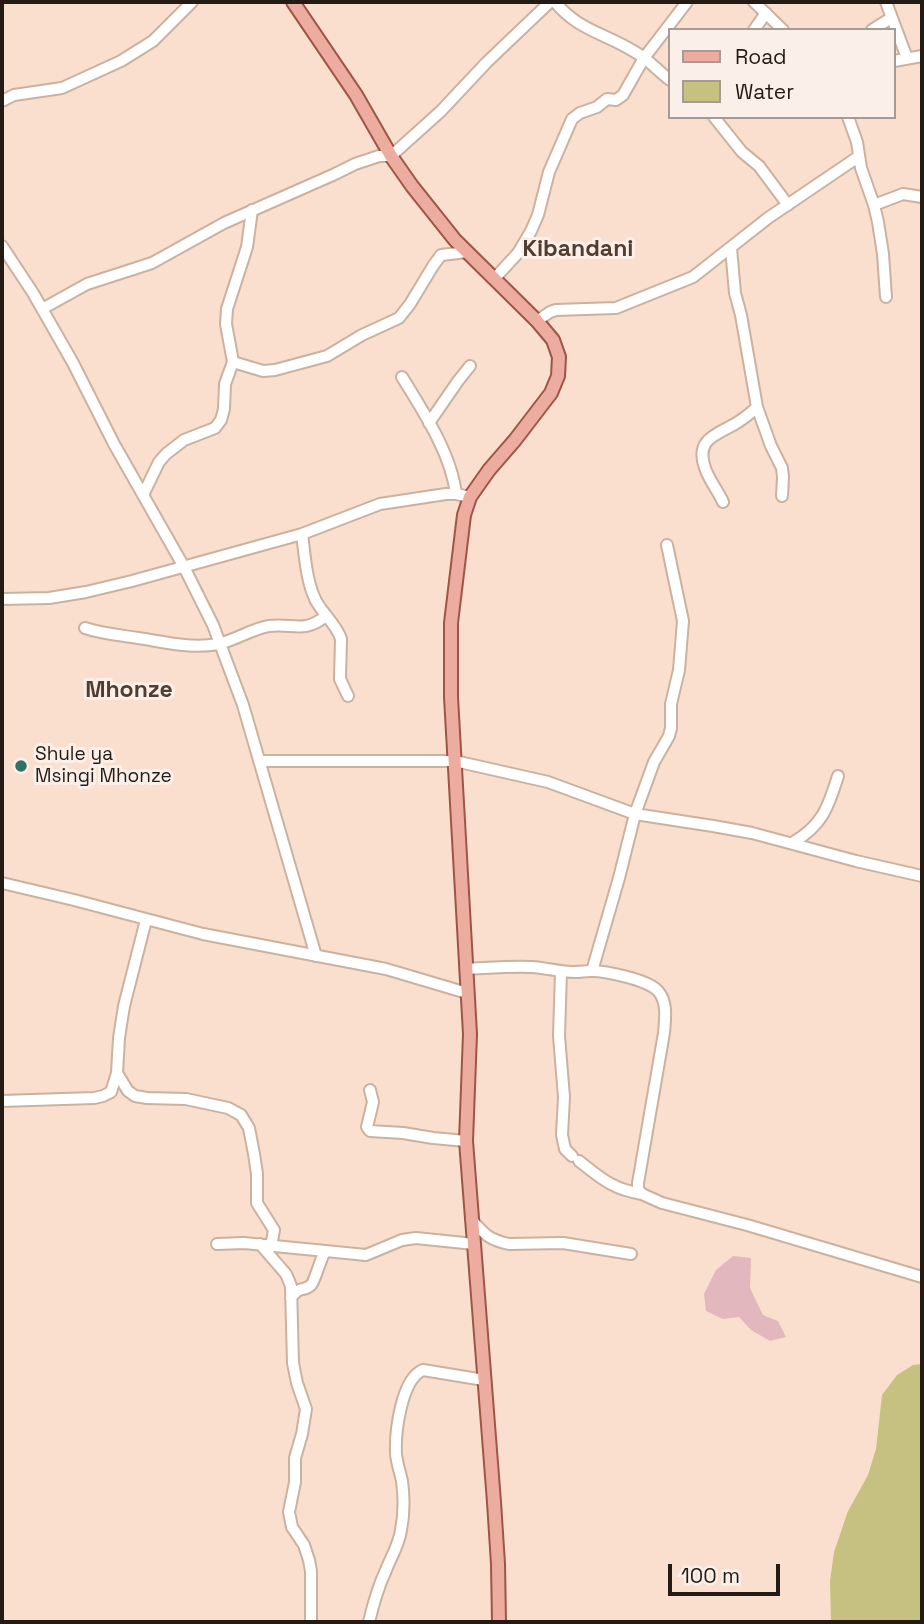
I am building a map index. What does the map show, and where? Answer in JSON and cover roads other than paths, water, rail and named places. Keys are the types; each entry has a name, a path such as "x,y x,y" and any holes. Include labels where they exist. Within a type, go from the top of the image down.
{"main road":[{"path":"293,2 356,95 391,156 425,203 455,240 537,321 553,340 559,357 558,376 551,393 470,496 464,514 451,623 451,696 470,1059 466,1141 498,1564 499,1622"}],"street":[{"path":"2,101 14,95 62,88 121,61 153,41 192,2"},
{"path":"42,309 87,284 159,260 224,223 355,164 379,156 391,156 552,2 578,24 632,50 668,78"},
{"path":"495,278 518,253 531,231 549,173 572,120 605,100 616,100 624,95 644,58 687,2"},
{"path":"754,2 781,28"},
{"path":"886,2 895,28"},
{"path":"755,28 766,13"},
{"path":"875,28 891,18"},
{"path":"896,30 907,58"},
{"path":"896,61 922,56"},
{"path":"715,119 742,152 759,166 788,205"},
{"path":"849,119 881,237 886,297"},
{"path":"537,321 556,310 605,309 628,304 694,277 757,226 858,157"},
{"path":"874,205 903,194 922,197"},
{"path":"143,495 159,462 166,454 184,440 215,428 221,420 225,384 233,362 226,324 227,309 247,247 252,210"},
{"path":"2,246 79,374 114,444 214,625 243,705 316,956"},
{"path":"731,248 735,293 757,407 782,468 782,496"},
{"path":"233,362 263,371 327,356 362,335 399,318 441,256 467,252"},
{"path":"429,423 470,366"},
{"path":"402,377 429,423 451,469 456,494"},
{"path":"723,502 704,467 702,451 710,436 738,422 757,407"},
{"path":"2,599 49,598 86,592 302,534 380,504 456,494 470,496"},
{"path":"302,534 315,598 341,639 340,679 348,696"},
{"path":"592,971 620,877 635,814 654,762 671,728 672,695 679,670 683,632 682,614 667,545"},
{"path":"85,628 105,634 201,646 220,643 272,626 310,626 326,616"},
{"path":"259,761 455,761 548,782 635,814 713,826 922,876"},
{"path":"792,844 820,821 838,776"},
{"path":"2,883 203,934 386,969 467,993"},
{"path":"2,1101 82,1099 111,1092 117,1073 124,1006 146,920"},
{"path":"467,969 523,967 592,971 651,986 659,992 665,1004 664,1033 638,1183 642,1194"},
{"path":"561,971 559,1036 564,1097 562,1135 565,1149 576,1159 610,1185 629,1192 922,1277"},
{"path":"117,1073 128,1091 135,1096 186,1099 228,1108 241,1115 251,1137 257,1174 257,1206 274,1230 266,1245"},
{"path":"369,1090 373,1097 367,1127 370,1131 466,1141"},
{"path":"471,1219 485,1236 509,1244 563,1242 631,1254"},
{"path":"217,1244 244,1243 366,1255 402,1240 416,1238 474,1244"},
{"path":"266,1245 291,1286 293,1363 306,1409 295,1458 295,1482 289,1512 292,1527 304,1545 309,1560 311,1622"},
{"path":"291,1298 297,1290 313,1284 325,1251"},
{"path":"369,1622 378,1590 401,1533 402,1482 396,1452 403,1398 409,1385 417,1373 423,1370 484,1380"}],"water":[{"path":"922,1364 922,1622 831,1622 830,1581 834,1552 848,1511 868,1475 876,1449 882,1395 897,1375 913,1365"}],"place":[{"name":"Shule ya Msingi Mhonze","path":"21,766"}],"district":[{"name":"Kibandani","path":"578,250"},
{"name":"Mhonze","path":"129,691"}]}
